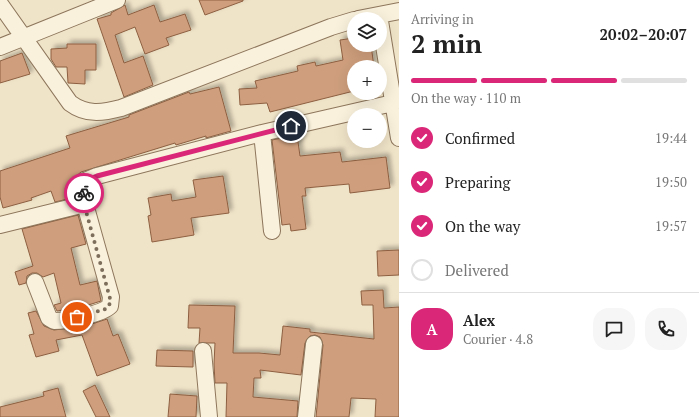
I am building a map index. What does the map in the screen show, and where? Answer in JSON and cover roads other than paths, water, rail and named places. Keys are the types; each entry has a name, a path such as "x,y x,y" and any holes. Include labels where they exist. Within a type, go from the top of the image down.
{"street":[{"path":"0,47 117,0"},
{"path":"0,4 70,103 79,110 92,113 121,108 347,22"},
{"path":"387,15 399,11"},
{"path":"385,52 399,138"},
{"path":"35,282 49,318 54,321 90,314 106,309 110,306 111,297 84,204 84,184 89,178 262,133 393,102"},
{"path":"262,133 272,231"},
{"path":"0,225 84,204"},
{"path":"306,417 314,344"},
{"path":"203,351 209,417"}]}
